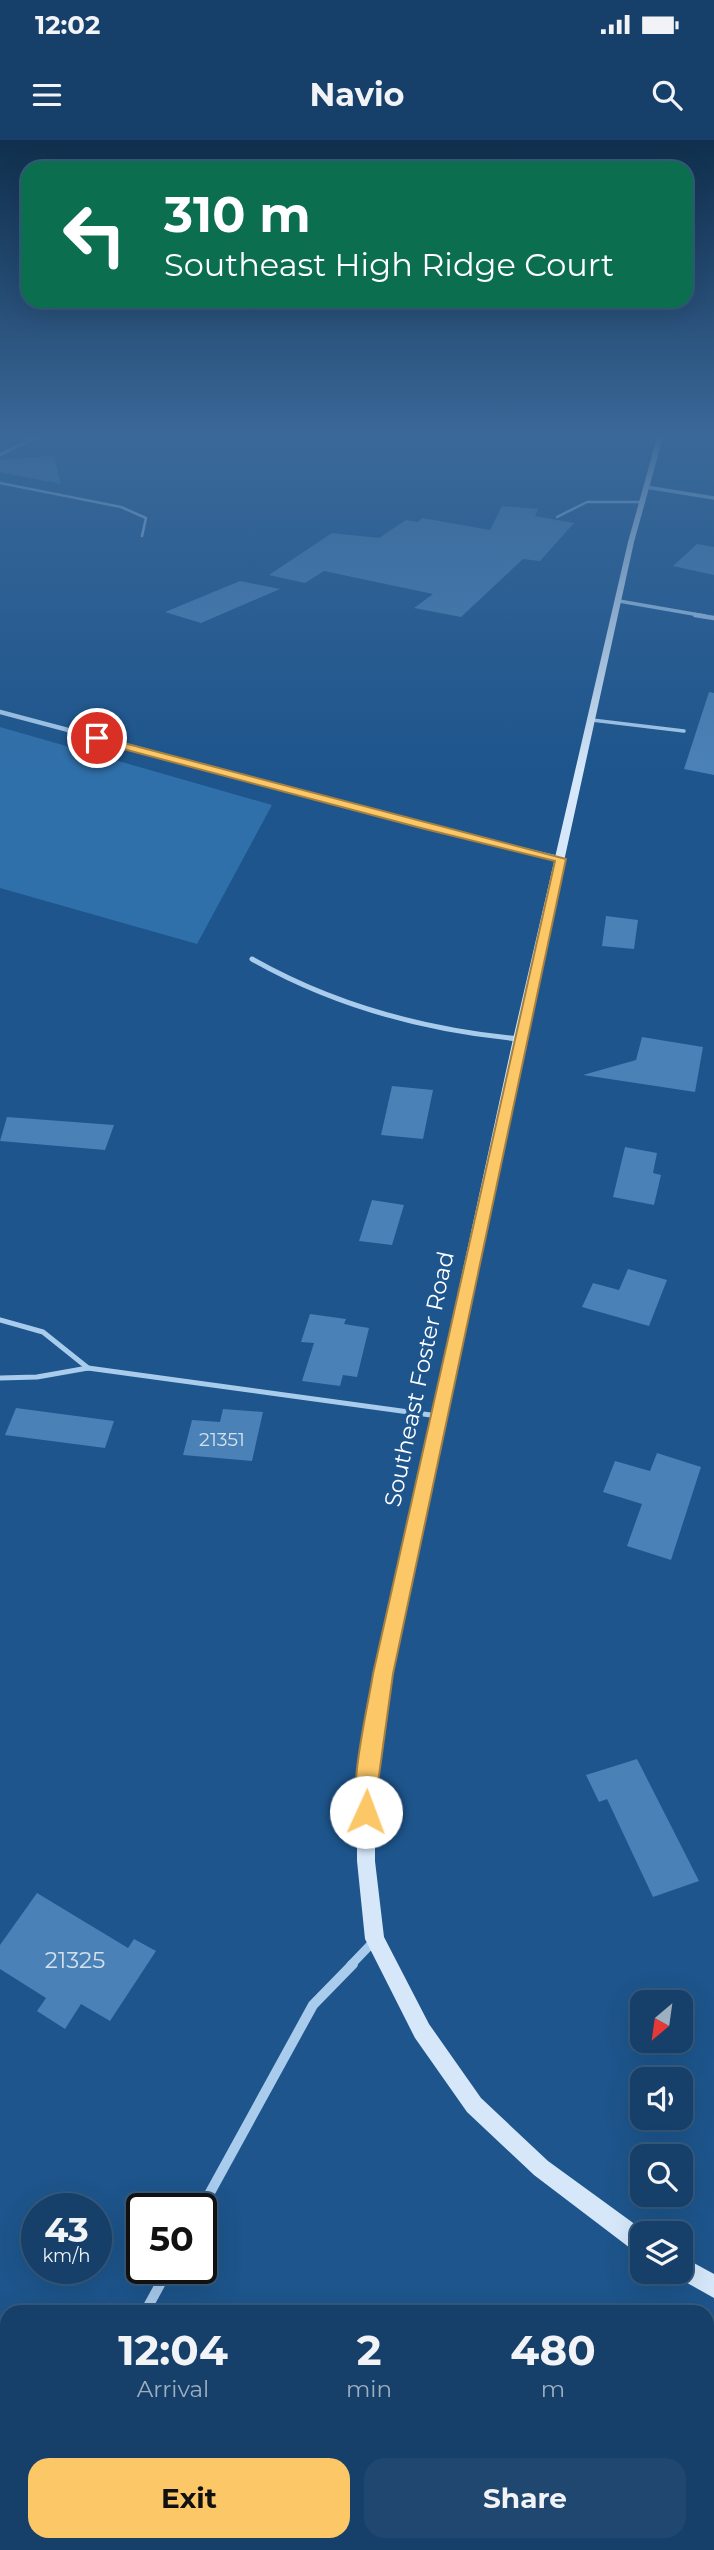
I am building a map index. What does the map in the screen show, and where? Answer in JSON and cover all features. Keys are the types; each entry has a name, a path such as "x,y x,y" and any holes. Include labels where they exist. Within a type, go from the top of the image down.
{"main road":[{"name":"Southeast Foster Road","path":"630,2234 541,2168 474,2105 422,2031 375,1939 366,1861 366,1788 383,1674 438,1416 519,1039 631,546"},
{"path":"693,2274 714,2287"}],"street":[{"path":"618,601 714,618"},
{"path":"0,712 424,826 561,859"},
{"path":"252,959 288,982 355,1006 442,1029 519,1039"},
{"path":"210,2193 313,2005 375,1939"},
{"path":"149,2305 160,2284"}],"lane":[{"path":"592,720 684,732"},
{"path":"0,1321 6,1320 43,1332 88,1368"},
{"path":"0,1378 37,1377 88,1368 438,1416"}],"shaded area":[{"path":"0,727 272,805 197,944 0,888"}],"building":[{"path":"312,546 553,546 540,561 523,559 461,617 414,608 433,594 324,571 305,583 269,575"},
{"path":"694,546 714,547 714,575 673,566"},
{"path":"240,581 280,589 201,623 165,612"},
{"path":"709,692 714,693 714,775 684,769"},
{"path":"606,916 638,920 634,949 602,946"},
{"path":"642,1037 703,1047 695,1092 583,1075 636,1060"},
{"path":"392,1086 433,1090 423,1139 381,1135"},
{"path":"7,1117 114,1125 105,1150 0,1141"},
{"path":"625,1147 657,1153 653,1173 661,1175 654,1205 613,1197"},
{"path":"372,1200 404,1205 392,1245 359,1241"},
{"path":"628,1269 667,1280 649,1326 582,1307 593,1283 619,1290"},
{"path":"310,1314 346,1319 344,1324 369,1328 357,1377 343,1375 340,1386 302,1381 314,1343 301,1342"},
{"path":"16,1408 114,1421 105,1448 5,1435"},
{"path":"223,1409 263,1412 252,1461 183,1455 192,1420 220,1422"},
{"path":"657,1453 701,1467 671,1560 627,1546 642,1504 603,1492 615,1461 650,1471"},
{"path":"637,1759 699,1881 653,1897 607,1799 599,1802 586,1775"},
{"path":"37,1893 128,1948 134,1939 156,1951 110,2021 81,2004 65,2029 37,2011 46,1998 0,1969 0,1945"}],"route":[{"path":"97,738 424,826 561,859 519,1039 383,1674 366,1788 366,1812"}]}
